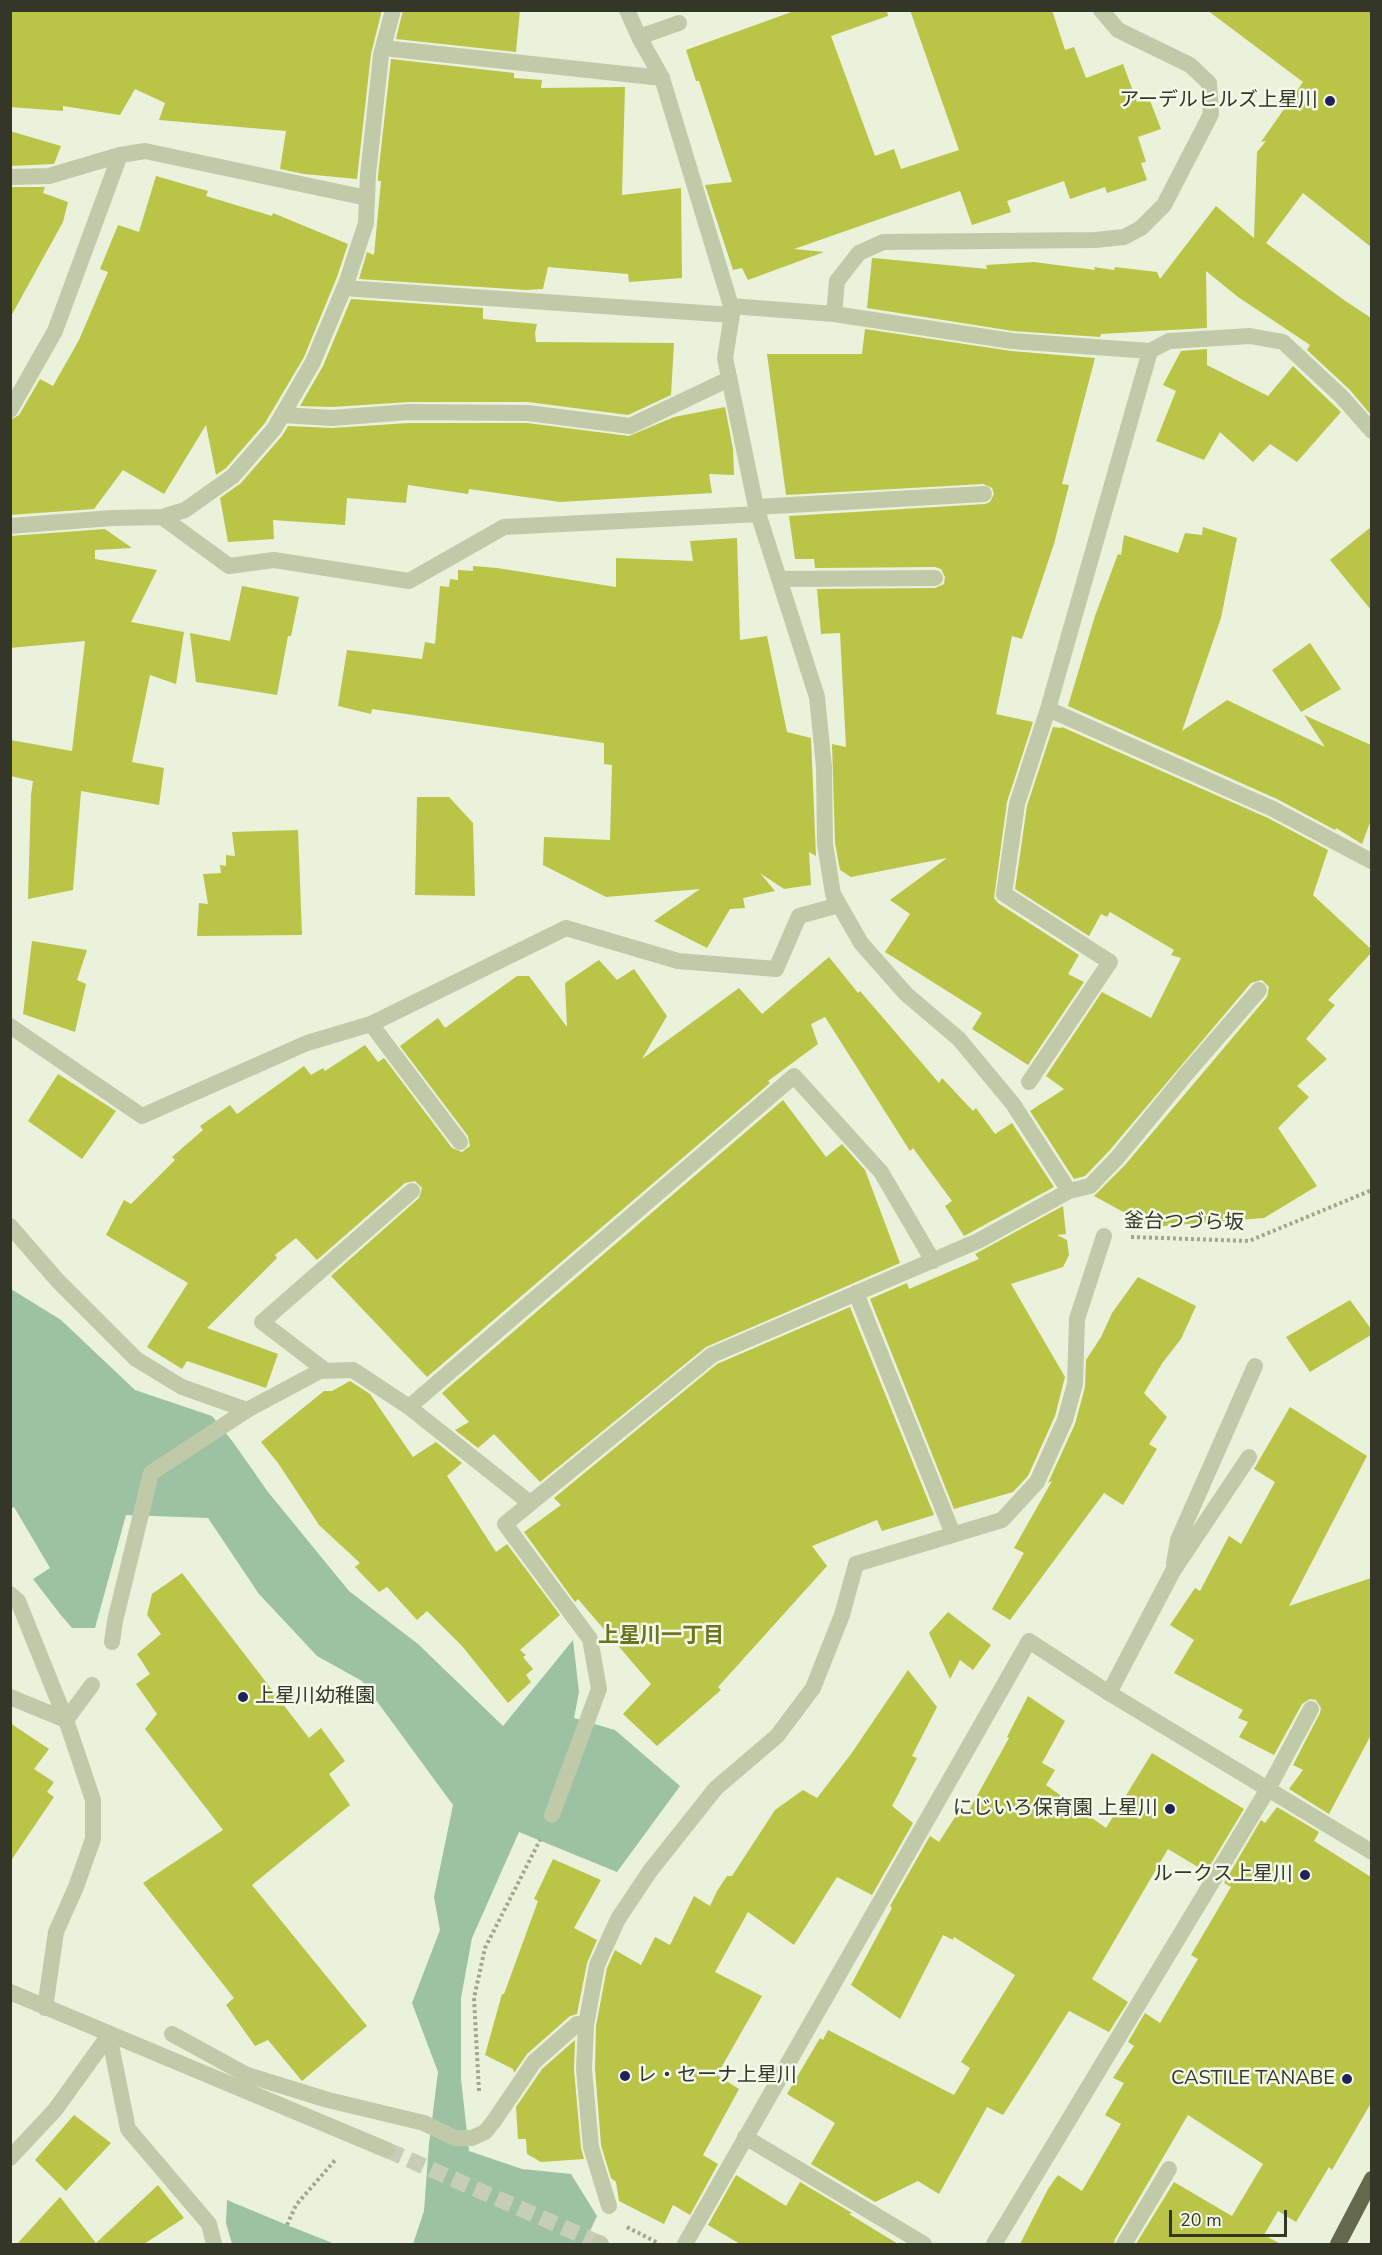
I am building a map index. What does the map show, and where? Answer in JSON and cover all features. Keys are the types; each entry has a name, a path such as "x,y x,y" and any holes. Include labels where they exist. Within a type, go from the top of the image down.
{"highway":[{"path":"1338,2244 1371,2179"}],"street":[{"path":"10,526 112,518 162,517 185,510 233,476 274,429 313,362 344,288 366,223 373,131 383,48 393,10"},
{"path":"627,10 662,78 732,311 725,358 757,510 817,697 824,768 825,844 832,894 861,943 906,994 959,1039 1014,1104 1069,1191"},
{"path":"834,314 837,282 859,252 883,242 1095,240 1124,237 1141,228 1164,205 1211,114 1209,83 1190,65 1118,30 1101,10"},
{"path":"639,37 679,23"},
{"path":"383,48 662,78"},
{"path":"10,177 49,176 120,155 145,151 367,198"},
{"path":"10,410 55,331 120,155"},
{"path":"344,288 732,311 834,314 1012,340 1150,351 1169,341 1250,336 1283,342 1342,398 1371,431"},
{"path":"1029,1082 1110,962 1004,894 1017,804 1048,709 1150,351"},
{"path":"282,415 332,418 409,412 528,413 630,426 729,379"},
{"path":"162,517 229,566 274,560 409,581 504,527 984,494"},
{"path":"779,579 935,578"},
{"path":"1048,709 1273,808 1371,861"},
{"path":"10,1026 142,1116 307,1043 371,1024 566,928 678,961 776,969 799,916 839,905"},
{"path":"552,1815 599,1689 590,1639 505,1524 712,1355 978,1242 1069,1191 1090,1186 1117,1158 1259,990"},
{"path":"371,1024 460,1142"},
{"path":"409,1407 794,1076 881,1172 933,1261"},
{"path":"326,1371 262,1322 412,1191"},
{"path":"10,1226 58,1281 136,1359 182,1387 247,1410"},
{"path":"609,2206 591,2147 584,2069 586,2025 597,1965 618,1919 650,1871 716,1788 777,1736 813,1688 842,1615 856,1564 1002,1520 1037,1482 1065,1420 1073,1393 1077,1319 1104,1236"},
{"path":"856,1293 953,1534"},
{"path":"1173,1571 1178,1540 1255,1366"},
{"path":"112,1641 151,1473 247,1410 320,1371 353,1371 409,1407 530,1503"},
{"path":"1109,1693 1173,1571 1249,1457"},
{"path":"10,1594 18,1601 66,1720 93,1800 93,1839 76,1887 56,1932 45,2008"},
{"path":"684,2244 1029,1641 1109,1693 1371,1852"},
{"path":"66,1720 92,1685"},
{"path":"10,1697 66,1720"},
{"path":"994,2244 1268,1789 1311,1709"},
{"path":"10,1992 110,2036 244,2082 387,2150"},
{"path":"172,2034 244,2082 282,2084 328,2100 424,2123 455,2138 472,2138 485,2132 494,2121 534,2062 577,2024 586,2025"},
{"path":"10,2158 55,2110 110,2036"},
{"path":"110,2036 128,2128 209,2224 214,2244"},
{"path":"745,2137 924,2244"},
{"path":"1124,2244 1169,2169"}],"path":[{"name":"釜台つづら坂","path":"1104,1236 1249,1241 1371,1190"},
{"path":"494,2121 485,2120 481,2113 474,1998 485,1947 552,1815"},
{"path":"287,2225 296,2205 337,2158"},
{"path":"609,2206 625,2226 661,2244"}],"green space":[{"path":"11,1289 61,1320 135,1390 212,1416 268,1492 349,1591 418,1644 503,1726 573,1640 579,1692 574,1718 615,1730 680,1786 617,1872 519,1832 472,1938 461,1998 461,2079 469,2151 522,2169 571,2174 597,2216 584,2244 413,2244 424,2211 438,2072 412,2003 440,1930 434,1897 453,1805 362,1681 317,1656 259,1594 208,1518 126,1515 95,1628 72,1628 60,1614 33,1579 50,1568 14,1507 11,1508"},
{"path":"227,2200 335,2244 232,2244 226,2223"}],"building":[{"path":"10,10 382,10 371,54 357,179 304,174 280,169 286,131 159,120 165,103 135,89 120,115 63,106 63,111 10,107"},
{"path":"403,10 520,10 516,52 396,39"},
{"path":"797,10 887,10 888,16 831,36 875,156 894,149 901,169 959,150 910,10 1052,10 1065,50 1074,47 1086,78 1123,64 1137,102 1149,98 1161,129 1138,137 1146,162 1141,163 1147,180 1107,193 1105,187 1070,199 1064,181 1007,201 1011,212 972,225 960,191 794,249 824,252 748,280 742,268 733,270 705,185 732,182 699,81 696,81 686,50"},
{"path":"1207,10 1371,10 1371,247 1303,193 1266,243 1371,318 1371,415 1350,390 1307,350 1310,345 1238,297 1206,271 1207,328 1101,334 1100,337 1013,331 867,308 872,258 987,269 986,265 1034,262 1095,270 1094,267 1114,270 1115,267 1157,272 1160,279 1216,206 1254,238 1257,152 1266,141 1261,142 1303,82"},
{"path":"391,59 514,73 514,78 542,80 541,88 625,87 622,195 681,188 682,278 629,282 628,274 548,267 543,289 526,290 359,279 367,252 374,255 381,181 378,181 378,176"},
{"path":"10,131 61,146 54,164 10,166"},
{"path":"156,176 208,191 206,196 272,216 273,213 348,244 304,357 265,423 226,468 216,475 206,425 164,494 123,470 94,509 10,515 10,420 19,415 40,379 53,386 79,340 108,272 100,269 118,225 139,232"},
{"path":"10,187 45,187 43,193 68,202 63,222 10,318"},
{"path":"351,299 483,308 483,319 537,324 536,342 674,343 671,395 628,415 528,402 409,402 332,407 300,406 323,366"},
{"path":"865,329 1011,351 1095,358 1062,484 1069,485 1054,544 1022,639 1012,636 996,714 1033,722 1007,802 994,898 998,903 1079,955 1068,974 1084,982 1028,1065 972,1029 982,1013 885,952 910,914 890,900 947,858 851,877 840,870 835,843 832,744 846,747 840,633 821,634 817,589 935,588 944,584 945,577 941,569 935,567 815,568 814,559 795,559 789,516 985,504 990,502 994,494 992,488 983,484 786,495 767,354 862,354"},
{"path":"1207,349 1207,365 1268,396 1293,366 1341,412 1297,462 1270,444 1253,462 1220,432 1204,460 1156,441 1176,391 1163,385 1181,351"},
{"path":"725,407 733,449 734,475 709,474 712,493 560,502 469,489 468,494 408,485 406,503 347,498 345,525 273,520 274,539 228,542 220,498 241,483 288,426 332,428 409,423 527,423 629,436 674,417"},
{"path":"1203,527 1237,538 1221,618 1182,731 1227,700 1325,747 1304,715 1371,745 1371,820 1362,844 1336,828 1335,830 1277,799 1068,706 1095,616 1118,554 1121,555 1124,535 1178,553 1185,533 1202,535"},
{"path":"1371,527 1371,610 1330,560"},
{"path":"105,529 132,548 95,550 95,559 157,570 131,622 184,632 176,684 150,675 132,762 164,768 159,805 81,791 73,890 28,899 33,781 10,776 10,740 72,751 85,641 10,648 10,536"},
{"path":"737,538 740,640 767,636 787,732 811,738 816,856 809,852 811,885 784,889 760,873 775,891 743,898 745,908 730,909 707,948 654,921 700,889 606,897 543,865 544,837 610,840 612,765 604,764 604,743 372,709 371,714 338,706 347,650 422,659 425,642 435,644 440,586 449,587 450,579 458,580 458,570 473,571 473,566 497,568 616,587 616,558 693,561 690,541"},
{"path":"242,586 299,597 291,636 288,636 277,695 196,682 190,633 230,641"},
{"path":"1310,643 1341,689 1301,712 1272,670"},
{"path":"1053,727 1062,727 1268,818 1328,850 1313,895 1371,949 1371,953 1328,1000 1335,1005 1306,1039 1327,1059 1297,1086 1309,1097 1278,1128 1317,1186 1264,1218 1151,1227 1094,1196 1125,1165 1267,997 1269,987 1262,980 1251,983 1109,1151 1085,1176 1074,1179 1030,1111 1064,1089 1046,1076 1102,992 1151,1018 1181,958 1171,955 1174,950 1110,912 1107,917 1101,914 1089,936 1015,889 1027,806"},
{"path":"417,797 449,797 473,823 475,896 415,895"},
{"path":"298,830 302,935 197,936 199,903 208,904 203,874 221,873 220,865 226,866 226,855 235,856 232,832"},
{"path":"32,941 87,950 77,980 86,984 75,1032 23,1014"},
{"path":"829,957 858,993 860,991 939,1083 942,1078 973,1111 976,1108 995,1134 1012,1123 1054,1187 964,1236 945,1206 952,1201 913,1148 910,1151 825,1017 811,1024 818,1044 768,1081 770,1083 427,1377 331,1276 419,1198 422,1188 415,1181 405,1183 317,1260 296,1238 275,1255 277,1258 207,1328 278,1354 266,1388 187,1361 182,1369 147,1347 188,1283 106,1235 124,1200 131,1204 175,1160 172,1157 203,1130 200,1126 230,1105 237,1114 304,1066 311,1075 323,1068 325,1071 365,1045 378,1062 384,1058 452,1148 462,1152 470,1146 468,1136 400,1046 438,1018 445,1028 517,976 529,976 567,1027 565,983 599,960 617,980 634,969 667,1016 642,1059 739,988 762,1014"},
{"path":"58,1074 116,1111 82,1159 28,1121"},
{"path":"783,1100 826,1157 842,1144 865,1170 900,1263 706,1347 540,1482 494,1434 478,1448 455,1430 469,1422 442,1393"},
{"path":"1063,1206 1066,1234 1057,1235 1067,1240 1069,1255 1063,1267 1011,1284 1065,1377 1055,1416 1028,1476 1013,1492 954,1509 870,1299 907,1283 909,1289 979,1259 975,1254"},
{"path":"1138,1277 1196,1306 1181,1339 1163,1362 1144,1393 1167,1417 1149,1444 1157,1449 1123,1505 1104,1493 1010,1620 992,1609 1024,1553 1014,1548 1052,1481 1048,1483 1075,1424 1085,1387 1086,1360 1101,1337 1112,1313"},
{"path":"1350,1300 1371,1329 1371,1335 1310,1372 1286,1337"},
{"path":"850,1307 934,1515 882,1531 877,1520 812,1546 827,1566 718,1687 721,1690 657,1746 623,1714 651,1684 578,1599 575,1602 524,1532 561,1505 554,1498 717,1364"},
{"path":"350,1381 370,1394 413,1457 436,1442 462,1463 447,1476 496,1552 507,1544 560,1615 520,1650 526,1655 523,1657 533,1669 526,1675 531,1682 508,1703 462,1646 427,1611 417,1620 387,1587 379,1592 355,1567 360,1563 319,1525 278,1463 261,1442 324,1391 332,1391"},
{"path":"1290,1407 1367,1456 1289,1606 1371,1578 1371,1735 1329,1814 1289,1789 1303,1770 1293,1765 1320,1713 1321,1708 1316,1700 1310,1699 1302,1704 1274,1755 1239,1737 1248,1722 1238,1718 1243,1710 1174,1673 1194,1640 1170,1625 1195,1588 1200,1591 1229,1536 1241,1544 1275,1482 1254,1469"},
{"path":"182,1573 309,1738 321,1728 345,1761 329,1774 350,1805 252,1885 367,2026 302,2081 268,2040 255,2046 226,2005 234,1998 143,1883 223,1830 145,1729 157,1714 136,1684 150,1674 137,1654 161,1634 147,1615 152,1594"},
{"path":"948,1612 991,1645 973,1670 960,1660 950,1679 929,1633"},
{"path":"908,1670 937,1707 912,1756 917,1758 892,1806 913,1823 872,1895 837,1877 794,1945 748,1912 715,1972 762,1996 717,2075 739,2089 703,2155 718,2164 690,2215 673,2205 664,2224 619,2201 616,2182 611,2178 601,2145 595,2069 596,2026 607,1968 615,1950 641,1965 655,1937 670,1945 694,1896 710,1906 727,1876 732,1876 775,1810 803,1790 817,1798 851,1754"},
{"path":"1028,1696 1065,1721 1042,1763 1055,1770 1046,1785 1106,1828 1152,1753 1244,1809 1206,1872 1168,1849 1092,1979 1128,2002 1109,2032 1069,2011 1003,2115 987,2107 939,2194 918,2181 875,2202 811,2164 835,2123 787,2094 820,2038 823,2040 828,2030 954,2095 970,2068 961,2062 1015,1975 954,1937 953,1940 943,1935 900,2019 851,1985 892,1908 890,1906 930,1836 939,1842 961,1808 968,1812 1009,1738 1007,1737"},
{"path":"10,1723 49,1749 34,1769 54,1782 47,1792 54,1797 10,1862"},
{"path":"1277,1807 1319,1832 1314,1841 1371,1877 1371,2103 1332,2170 1329,2167 1296,2222 1278,2211 1264,2235 1281,2244 1136,2244 1174,2182 1232,2216 1263,2164 1188,2115 1114,2244 1020,2244 1048,2189 1058,2175 1082,2191 1121,2124 1105,2115 1124,2083 1113,2078 1134,2046 1128,2042 1145,2013 1160,2023 1198,1959 1191,1955 1231,1887 1224,1883 1261,1820 1265,1823"},
{"path":"553,1859 601,1880 574,1928 597,1940 587,1963 577,2014 570,2016 527,2054 514,2073 513,2069 485,2055 502,1994 504,1994 538,1901 534,1899"},
{"path":"575,2040 574,2070 584,2159 541,2162 527,2154 526,2139 518,2139 516,2107 542,2069"},
{"path":"74,2115 111,2143 66,2191 35,2160"},
{"path":"736,2175 786,2206 800,2182 898,2244 740,2244 708,2225"},
{"path":"158,2185 184,2218 144,2244 17,2244 60,2197 96,2243"}],"tunnel":[{"path":"387,2150 599,2243"}],"place":[{"name":"アーデルヒルズ上星川","path":"1330,101"},
{"name":"上星川幼稚園","path":"243,1697"},
{"name":"にじいろ保育園 上星川","path":"1170,1809"},
{"name":"ルークス上星川","path":"1305,1875"},
{"name":"レ・セーナ上星川","path":"625,2076"},
{"name":"CASTILE TANABE","path":"1347,2079"}],"district":[{"name":"上星川一丁目","path":"661,1637"}]}
